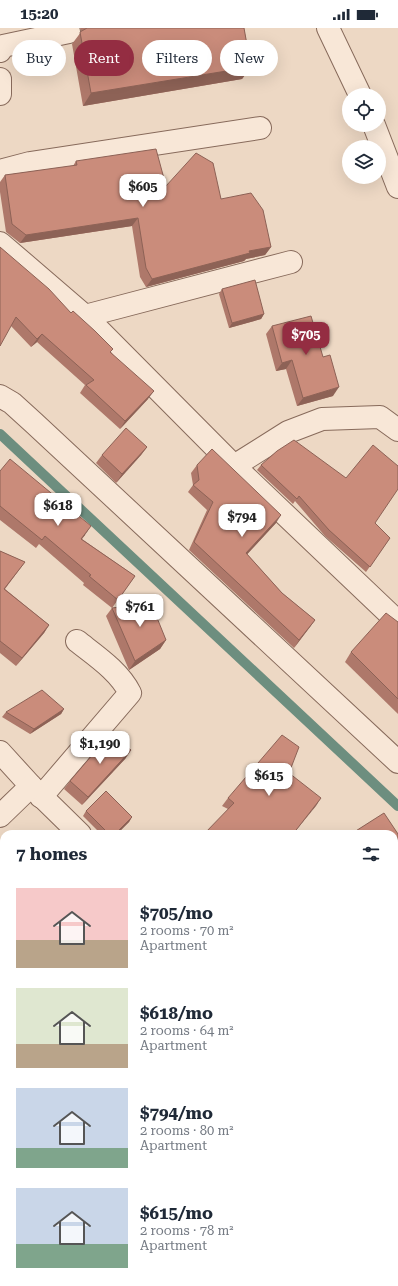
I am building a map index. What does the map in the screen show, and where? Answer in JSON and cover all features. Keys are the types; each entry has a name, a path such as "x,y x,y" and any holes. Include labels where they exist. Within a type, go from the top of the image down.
{"street":[{"path":"328,28 357,88"},
{"path":"0,51 4,46 69,32"},
{"path":"0,79 0,94"},
{"path":"0,171 45,161 260,128"},
{"path":"377,132 398,187"},
{"path":"0,243 85,316 234,466 398,622"},
{"path":"85,316 291,262"},
{"path":"0,396 34,423 398,762"},
{"path":"234,466 288,432 322,419 380,417 398,430"},
{"path":"0,816 36,791 130,693 125,683 103,661 77,641"},
{"path":"0,752 36,791 76,830"}],"building":[{"path":"87,28 244,28 246,40 220,40 220,72 212,73 212,40 142,40 142,76 196,76 91,93 88,76 134,76 134,40 81,40 80,32"},
{"path":"156,149 166,186 196,153 213,163 221,199 251,193 263,210 271,247 249,251 250,253 152,279 146,268 138,218 26,235 12,224 5,175 77,165 76,161"},
{"path":"0,247 49,289 71,313 73,311 95,331 113,349 110,352 154,391 125,421 86,385 94,380 42,334 37,339 16,317 0,346"},
{"path":"255,280 264,314 232,323 222,289"},
{"path":"311,316 323,357 330,355 339,387 303,398 292,360 282,363 272,326"},
{"path":"126,428 147,447 122,474 102,455"},
{"path":"294,440 346,478 373,445 398,466 398,489 375,523 390,538 370,567 329,530 299,496 297,499 261,465 277,451"},
{"path":"212,449 281,515 246,553 282,593 315,620 299,640 194,542 213,502 193,485 199,480 197,465"},
{"path":"10,459 91,526 81,539 135,576 118,600 45,536 42,540 0,506 0,471"},
{"path":"0,551 25,562 4,589 49,625 22,658 0,641"},
{"path":"151,603 166,640 135,661 112,608"},
{"path":"386,613 398,622 398,699 351,652"},
{"path":"42,690 64,709 34,729 6,712"},
{"path":"111,733 131,750 88,797 70,781"},
{"path":"282,735 299,747 289,773 321,798 296,830 208,830 234,803 228,798"},
{"path":"106,791 132,817 119,830 105,830 86,811"},
{"path":"384,813 395,830 357,830"}],"waterway":[{"path":"0,434 398,806"}]}
